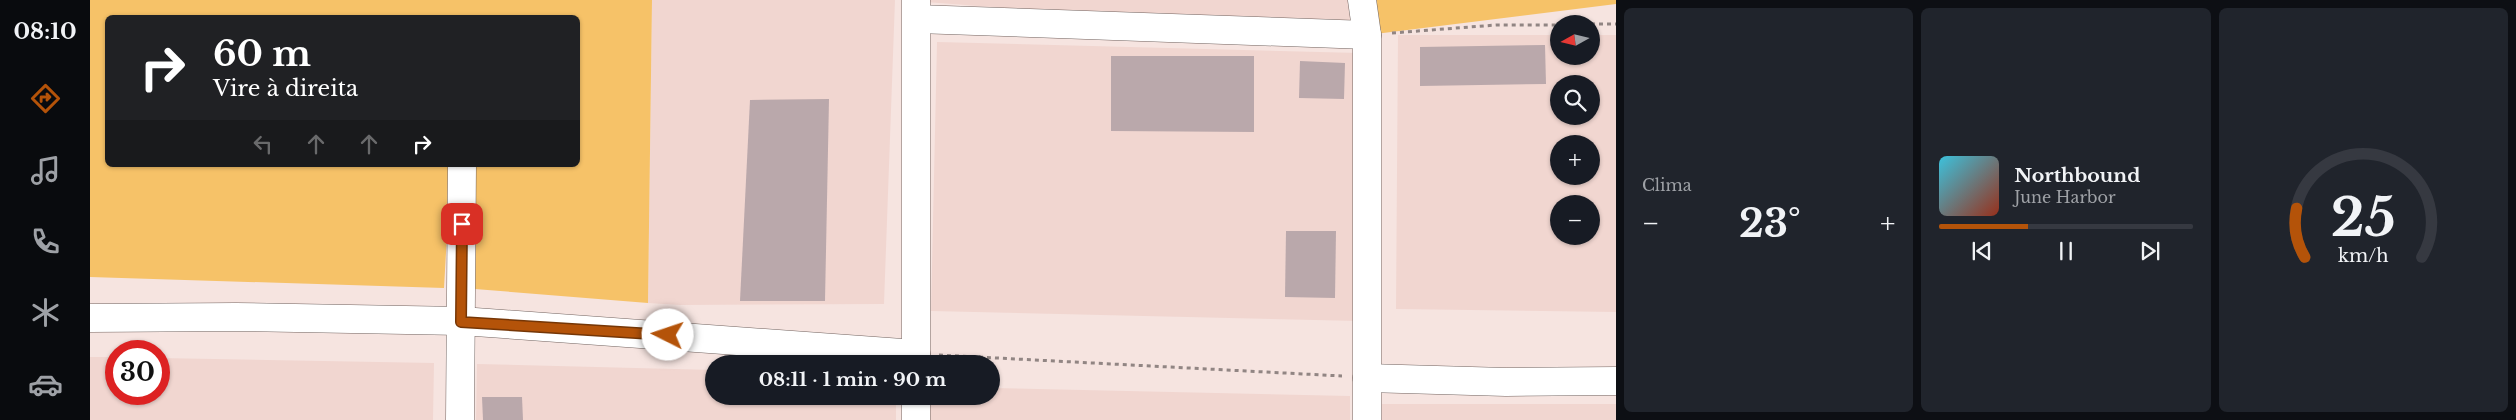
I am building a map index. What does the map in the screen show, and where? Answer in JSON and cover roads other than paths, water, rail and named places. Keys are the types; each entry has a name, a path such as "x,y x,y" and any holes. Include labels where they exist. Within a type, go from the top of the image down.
{"street":[{"path":"1362,0 1368,35 1367,420"},
{"path":"916,355 917,9 1368,35"},
{"path":"460,420 462,167"},
{"path":"90,318 236,317 461,322 867,355"},
{"path":"1367,378 1506,382 1616,381"},
{"path":"916,405 916,420"}]}
